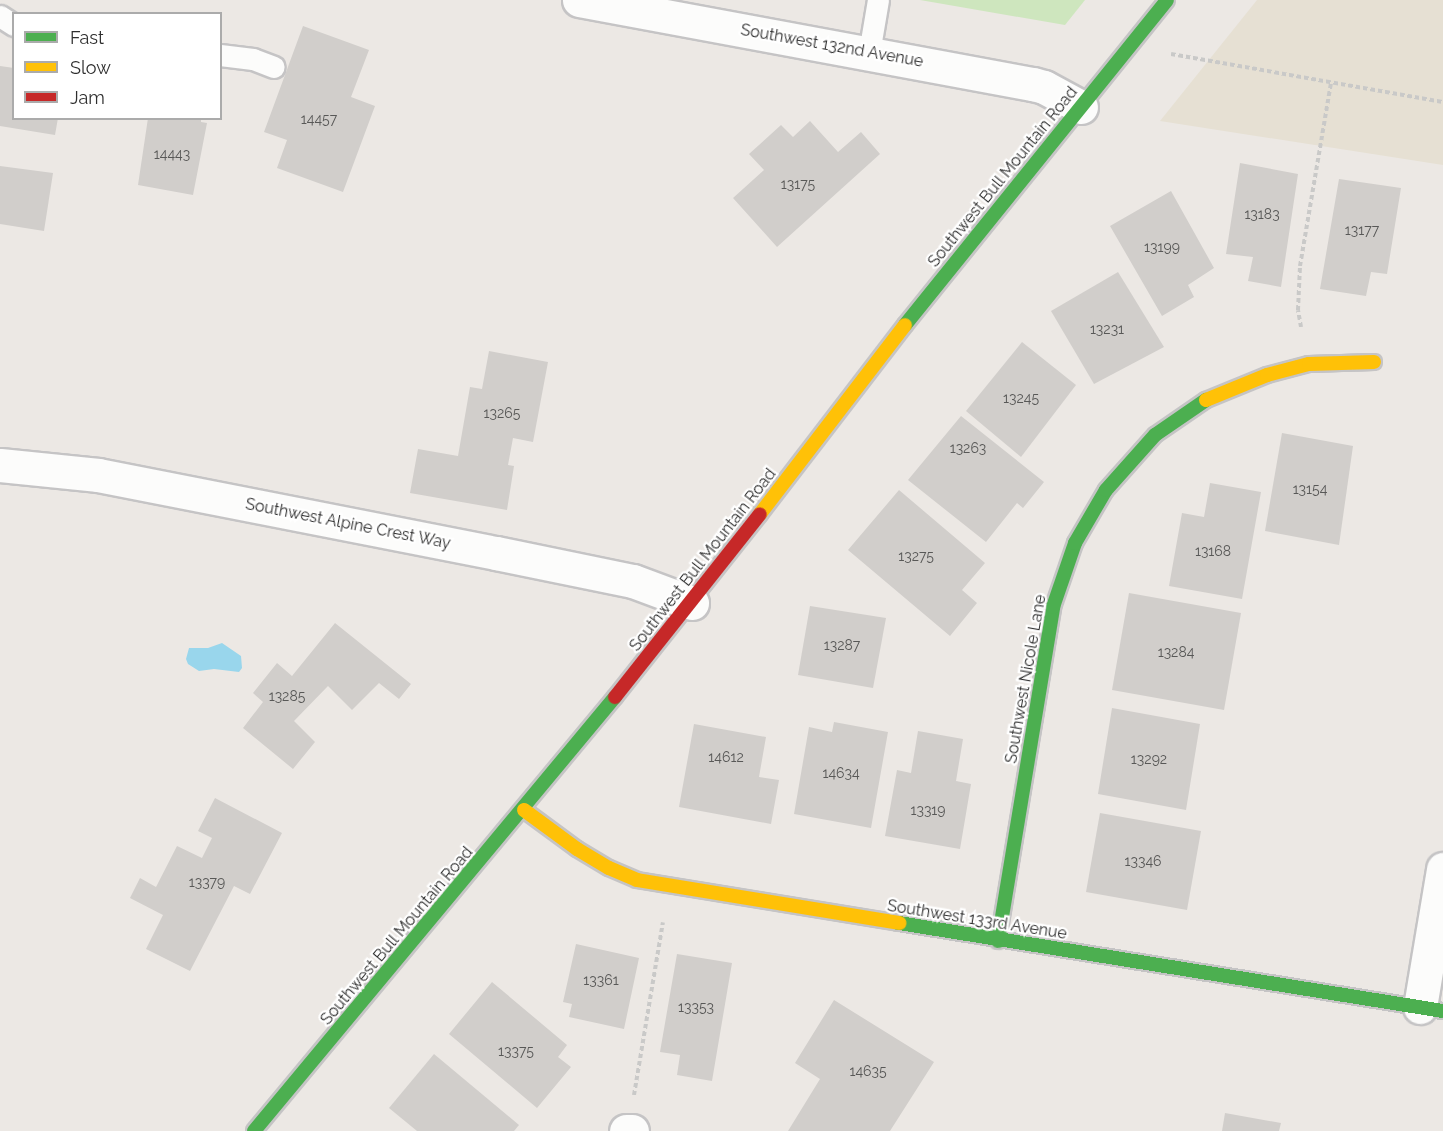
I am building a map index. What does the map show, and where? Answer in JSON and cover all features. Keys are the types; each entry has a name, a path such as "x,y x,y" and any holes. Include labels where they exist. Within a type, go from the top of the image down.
{"street":[{"name":"Southwest 132nd Avenue","path":"579,0 1033,84 1054,91 1081,107"},
{"name":"Southwest Bull Mountain Road","path":"254,1131 524,810 692,603 922,301 1167,0"},
{"name":"Southwest Nicole Lane","path":"998,940 1053,607 1075,543 1106,490 1155,435 1212,396 1267,375 1309,364 1374,362"},
{"name":"Southwest Alpine Crest Way","path":"0,465 98,475 519,558 633,581 692,603"},
{"name":"Southwest 133rd Avenue","path":"524,810 577,849 609,868 637,880 1432,1009"},
{"path":"1432,1009 1443,869"}],"lane":[{"path":"868,53 878,0"},
{"path":"222,55 253,59 274,67"}],"path":[{"path":"1129,47 1443,102"},
{"path":"1309,364 1298,310 1300,266 1331,82"},
{"path":"629,1131 669,885"}],"shaded area":[{"path":"1257,0 1443,0 1443,165 1160,121"}],"green space":[{"path":"920,0 1085,0 1065,25"}],"water":[{"path":"222,643 241,656 242,668 239,672 214,669 199,671 188,664 186,659 189,648 208,648"}],"building":[{"path":"303,26 369,50 351,97 375,106 343,192 277,168 287,140 264,132"},
{"path":"0,66 12,68 12,120 58,120 55,135 0,126"},
{"path":"148,120 201,120 207,123 193,195 138,185"},
{"path":"810,121 838,152 861,132 880,154 777,247 733,198 764,170 749,154 781,125 793,137"},
{"path":"1240,163 1298,174 1281,287 1248,281 1253,257 1226,254"},
{"path":"0,166 53,173 44,231 0,224"},
{"path":"1339,179 1401,188 1387,274 1371,272 1366,296 1320,289"},
{"path":"1171,191 1214,268 1188,285 1194,297 1162,316 1110,226"},
{"path":"1118,272 1164,347 1094,384 1051,311"},
{"path":"1022,342 1076,385 1021,457 966,411"},
{"path":"489,351 548,362 533,442 513,438 508,465 514,466 507,510 410,493 418,449 458,456 470,387 482,389"},
{"path":"961,416 1044,482 1023,508 1017,503 986,542 908,480"},
{"path":"1282,433 1353,446 1339,545 1265,531"},
{"path":"1210,483 1261,492 1242,599 1169,586 1182,513 1204,517"},
{"path":"899,490 985,563 962,590 977,603 950,636 848,550"},
{"path":"1129,593 1241,613 1224,710 1112,690"},
{"path":"810,606 886,618 873,688 798,675"},
{"path":"335,623 411,684 399,699 379,683 352,710 328,686 294,721 315,742 293,769 243,728 263,702 253,693 277,663 292,676"},
{"path":"1112,708 1200,724 1186,810 1098,794"},
{"path":"834,722 888,732 871,828 794,814 809,727 832,732"},
{"path":"694,724 766,737 759,777 779,780 771,824 679,807"},
{"path":"918,731 963,739 956,781 971,784 960,849 885,836 897,770 911,773"},
{"path":"215,798 282,833 250,894 234,886 190,971 146,949 163,915 130,898 140,878 156,887 177,846 202,858 212,838 198,831"},
{"path":"1100,813 1201,831 1187,910 1086,892"},
{"path":"576,944 639,958 624,1029 569,1017 572,1004 563,1002"},
{"path":"677,954 732,963 712,1081 677,1075 680,1055 660,1052"},
{"path":"492,982 567,1045 558,1057 571,1067 537,1108 449,1034"},
{"path":"834,1000 934,1062 890,1131 788,1131 820,1079 795,1063"},
{"path":"434,1054 519,1125 514,1131 417,1131 389,1108"},
{"path":"1225,1113 1281,1123 1279,1131 1222,1131"}],"traffic: fast":[{"path":"905,325 1167,0"},
{"path":"998,941 1053,607 1075,543 1106,490 1155,435 1206,400"},
{"path":"254,1131 615,697"},
{"path":"899,923 1443,1011"}],"traffic: slow":[{"path":"760,514 905,325"},
{"path":"1206,400 1267,375 1309,364 1374,362"},
{"path":"524,810 577,849 609,868 637,880 899,923"}],"traffic: jam":[{"path":"615,697 760,514"}]}
